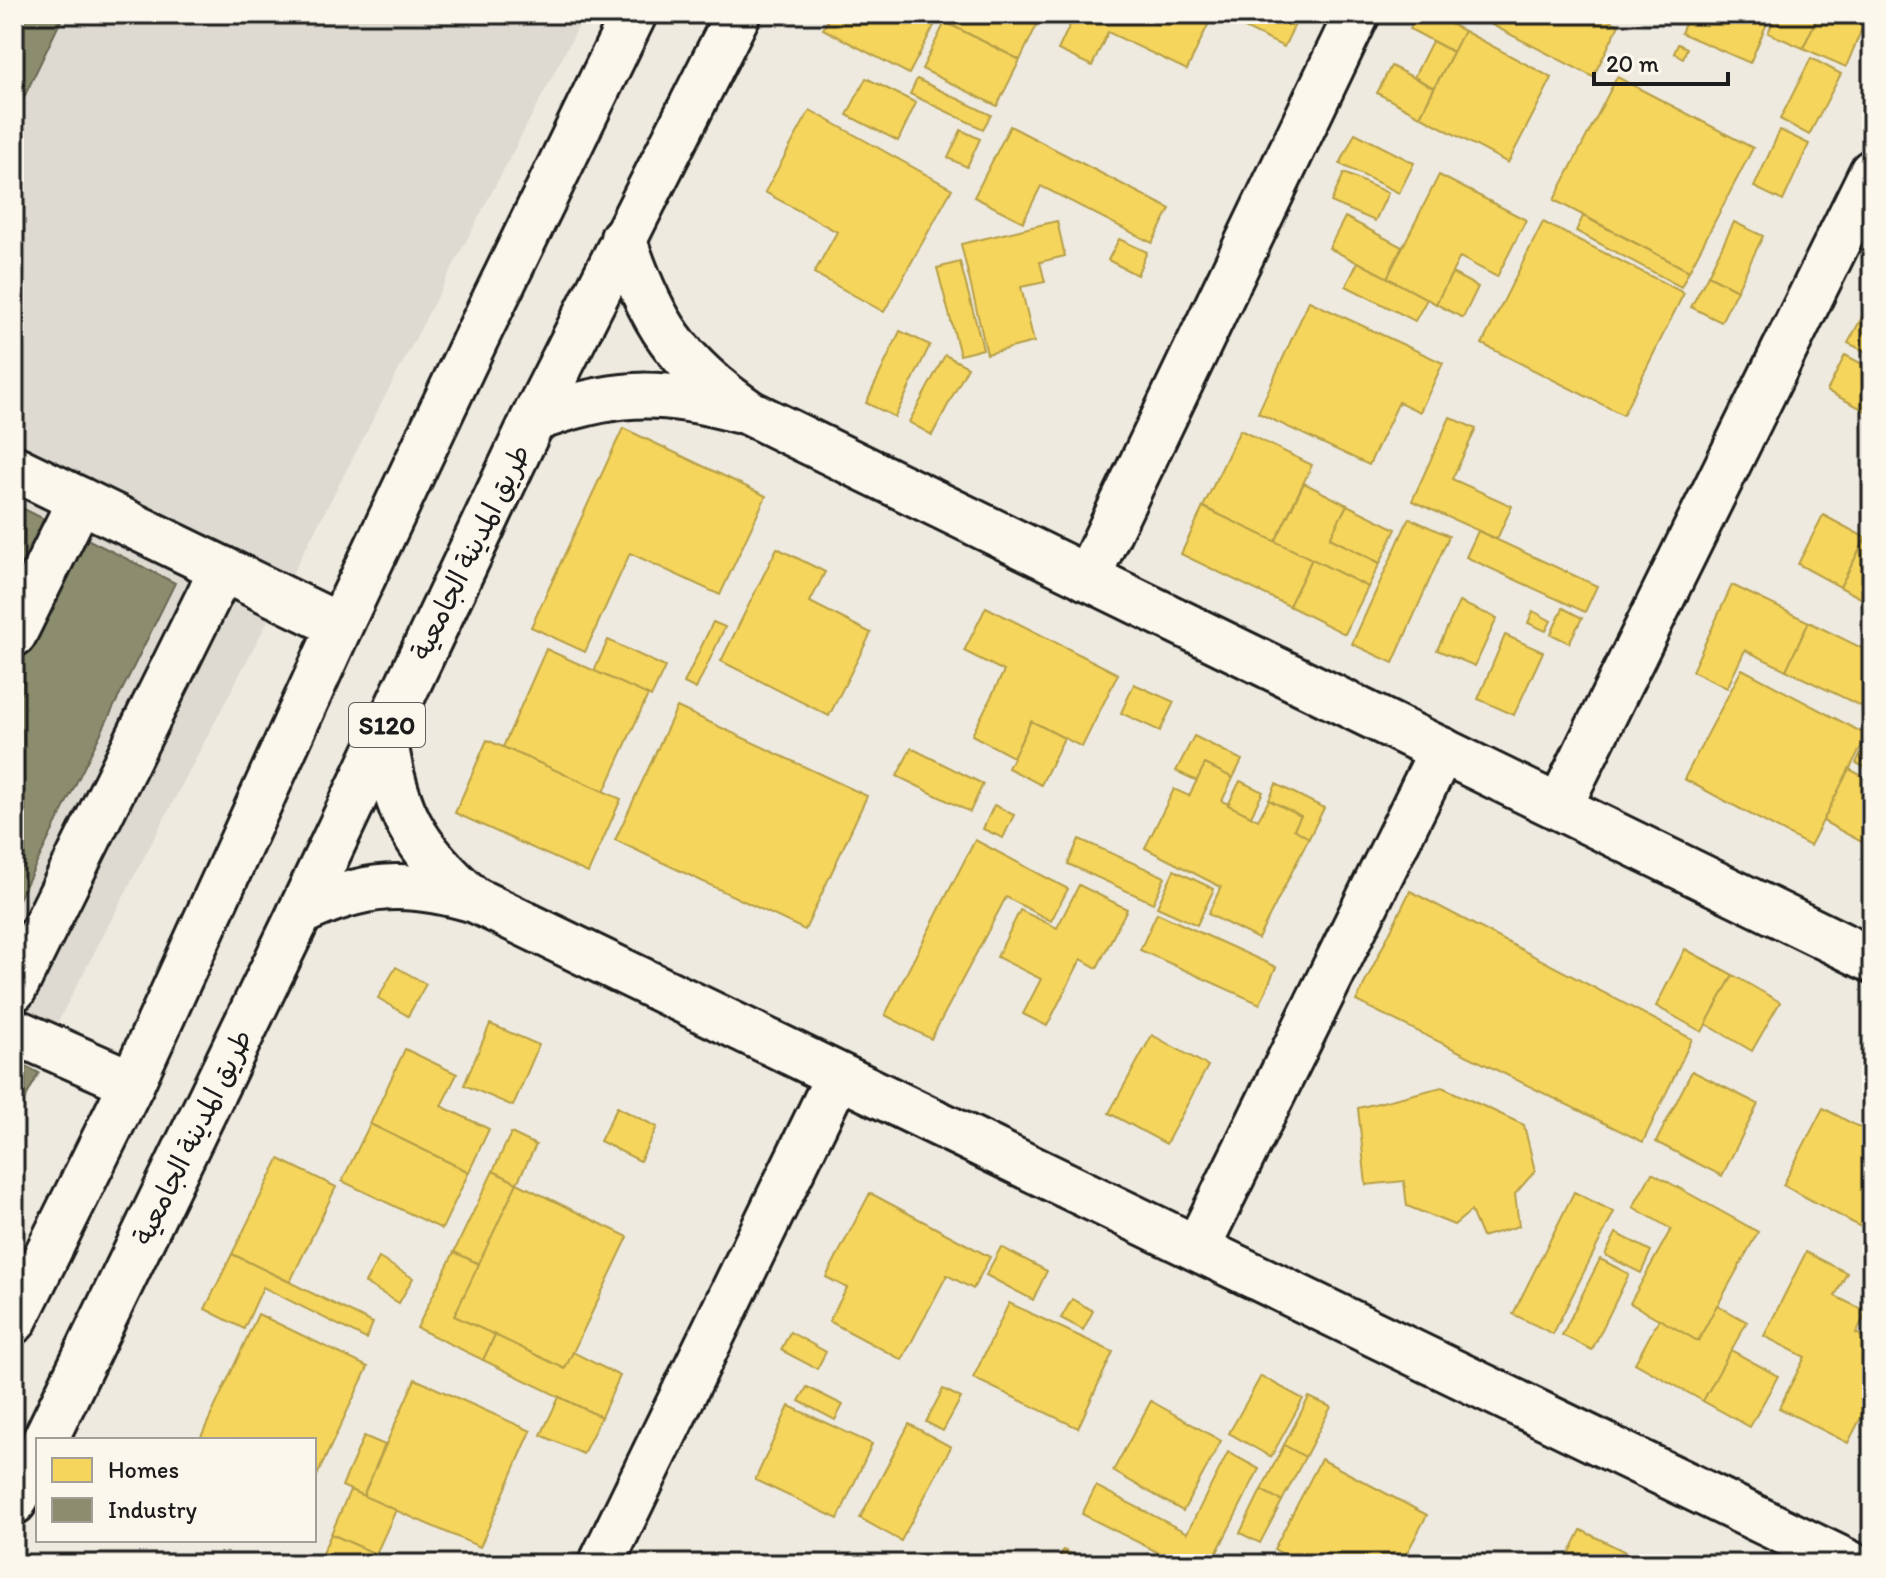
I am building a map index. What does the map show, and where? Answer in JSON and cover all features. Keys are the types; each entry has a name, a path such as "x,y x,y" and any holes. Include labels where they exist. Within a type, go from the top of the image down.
{"street":[{"name":"S120","path":"14,1321 132,1083 340,626 634,14"},
{"name":"طريق المدينة الجامعية","path":"46,1438 300,913 533,420 738,14"},
{"path":"1087,578 1357,14"},
{"path":"1559,807 1872,172"},
{"path":"623,238 637,281 657,321 683,357 715,389 750,413 1872,960"},
{"path":"533,420 577,403 620,395 665,394 750,413"},
{"path":"14,468 340,626"},
{"path":"14,634 80,500"},
{"path":"14,989 222,569"},
{"path":"384,731 389,771 419,843 445,874 475,900"},
{"path":"1197,1248 1442,750"},
{"path":"300,913 332,898 366,888 403,886 439,890 475,900 1851,1564"},
{"path":"14,1031 132,1083"},
{"path":"601,1564 838,1076"},
{"path":"14,1502 36,1458"}],"shaded area":[{"path":"14,14 585,14 14,1106"}],"building: Homes":[{"path":"831,14 920,14 936,22 909,74 823,29"},
{"path":"929,14 1042,14 1020,60"},
{"path":"1075,14 1213,14 1187,70 1108,32 1092,66 1058,50"},
{"path":"1300,14 1284,47 1220,16"},
{"path":"1418,14 1432,14 1464,31 1453,52 1410,29"},
{"path":"1471,14 1597,14 1619,25 1593,77"},
{"path":"1689,14 1771,14 1750,63 1681,33"},
{"path":"1776,14 1819,14 1803,48 1768,33"},
{"path":"1819,14 1868,14 1846,67 1803,48"},
{"path":"945,22 1020,60 997,106 922,69"},
{"path":"1464,31 1552,78 1508,163 1420,116"},
{"path":"1432,41 1453,52 1434,88 1414,77"},
{"path":"1678,44 1687,48 1683,58 1674,53"},
{"path":"1811,58 1841,74 1809,135 1780,119"},
{"path":"1391,66 1434,88 1420,116 1377,93"},
{"path":"1617,77 1753,148 1689,271 1554,200"},
{"path":"866,78 916,103 898,141 847,115"},
{"path":"917,79 991,115 983,129 910,94"},
{"path":"810,110 952,189 884,312 814,273 837,232 765,192"},
{"path":"1010,126 1170,209 1152,243 1041,186 1023,222 974,197"},
{"path":"961,130 980,139 967,167 948,158"},
{"path":"1780,130 1809,144 1783,201 1754,187"},
{"path":"1355,133 1414,163 1399,193 1340,164"},
{"path":"1344,173 1388,193 1375,221 1331,202"},
{"path":"1439,175 1526,220 1497,277 1460,257 1436,304 1387,278"},
{"path":"1583,216 1689,271 1681,287 1576,231"},
{"path":"1345,217 1402,247 1387,278 1329,248"},
{"path":"1057,221 1065,256 1040,262 1045,282 1021,287 1034,342 987,354 961,244"},
{"path":"1543,222 1684,293 1623,415 1482,344"},
{"path":"1734,222 1763,236 1737,290 1708,275"},
{"path":"1119,239 1147,252 1137,275 1108,260"},
{"path":"960,262 983,349 960,355 937,268"},
{"path":"1358,262 1427,299 1415,321 1346,286"},
{"path":"1452,273 1478,287 1463,318 1436,304"},
{"path":"1708,275 1737,290 1721,322 1691,307"},
{"path":"1309,301 1443,363 1420,412 1399,402 1369,465 1258,413"},
{"path":"1867,308 1872,310 1872,355 1848,343"},
{"path":"900,331 930,345 895,417 866,403"},
{"path":"945,355 968,367 932,435 909,422"},
{"path":"1845,355 1872,369 1872,414 1827,391"},
{"path":"1450,417 1476,429 1452,479 1512,506 1497,539 1412,501"},
{"path":"623,428 766,496 720,595 630,553 585,652 531,627"},
{"path":"1240,430 1312,465 1275,542 1203,507"},
{"path":"1304,483 1347,505 1330,538 1380,563 1368,587 1275,542"},
{"path":"1347,505 1396,529 1380,563 1330,538"},
{"path":"1203,507 1312,559 1289,606 1181,554"},
{"path":"1823,515 1866,538 1840,587 1798,564"},
{"path":"1409,518 1449,536 1393,663 1352,644"},
{"path":"1478,531 1597,586 1585,612 1466,557"},
{"path":"1866,538 1872,541 1872,604 1840,587"},
{"path":"777,548 825,572 810,602 871,633 829,716 721,661"},
{"path":"1312,559 1368,587 1345,634 1289,606"},
{"path":"1732,585 1809,622 1786,670 1745,650 1727,688 1692,671"},
{"path":"1459,602 1497,618 1475,666 1437,650"},
{"path":"986,607 1118,674 1082,747 1031,721 1013,757 972,735 1004,671 964,651"},
{"path":"1563,608 1582,618 1569,643 1551,634"},
{"path":"1533,611 1551,621 1546,631 1528,623"},
{"path":"713,622 725,627 696,689 684,683"},
{"path":"1809,622 1872,653 1872,699 1867,709 1786,670"},
{"path":"1505,635 1543,652 1514,715 1478,699"},
{"path":"608,640 665,667 651,697 594,671"},
{"path":"546,649 648,695 604,792 503,747"},
{"path":"1742,669 1867,735 1810,846 1684,779"},
{"path":"1134,684 1174,702 1160,731 1121,713"},
{"path":"677,707 867,796 805,930 615,840"},
{"path":"1031,721 1064,738 1041,785 1008,768"},
{"path":"1872,730 1872,771 1856,763"},
{"path":"1194,736 1242,760 1233,778 1205,764 1197,781 1176,771"},
{"path":"487,740 621,799 588,873 455,813"},
{"path":"911,748 983,784 970,812 897,776"},
{"path":"1205,764 1233,778 1222,801 1258,820 1269,800 1301,816 1294,829 1309,838 1258,939 1208,914 1221,887 1145,848 1174,789 1189,796"},
{"path":"1849,769 1872,781 1872,836 1867,845 1823,821"},
{"path":"1240,781 1263,792 1251,816 1228,805"},
{"path":"1276,784 1324,808 1309,838 1294,829 1301,816 1269,800"},
{"path":"994,805 1014,815 1003,838 983,829"},
{"path":"1079,839 1165,877 1153,903 1068,864"},
{"path":"975,840 1068,889 1051,921 1006,897 931,1039 885,1015"},
{"path":"1174,870 1214,889 1197,925 1157,907"},
{"path":"1079,885 1127,909 1097,968 1081,959 1047,1026 1023,1014 1041,979 997,957 1020,910 1057,928"},
{"path":"1410,891 1692,1039 1643,1142 1356,1001"},
{"path":"1157,913 1276,967 1260,1004 1140,950"},
{"path":"1685,949 1733,975 1702,1032 1656,1006"},
{"path":"396,967 426,984 408,1016 378,998"},
{"path":"1733,975 1780,1002 1752,1051 1706,1024"},
{"path":"490,1024 539,1045 513,1106 464,1085"},
{"path":"1152,1035 1208,1066 1166,1144 1109,1113"},
{"path":"405,1049 457,1074 441,1106 489,1129 469,1172 370,1124"},
{"path":"1692,1071 1758,1104 1722,1176 1656,1142"},
{"path":"1442,1087 1524,1125 1535,1171 1515,1194 1519,1226 1482,1237 1471,1211 1454,1225 1407,1206 1404,1181 1366,1185 1358,1108"},
{"path":"617,1107 657,1127 640,1161 600,1141"},
{"path":"1823,1108 1872,1134 1872,1233 1783,1185"},
{"path":"370,1124 469,1172 442,1229 342,1181"},
{"path":"511,1133 536,1145 517,1183 493,1171"},
{"path":"279,1159 336,1187 290,1282 232,1254"},
{"path":"493,1171 517,1183 479,1264 454,1252"},
{"path":"1652,1173 1758,1232 1698,1341 1630,1303 1671,1229 1633,1207"},
{"path":"517,1183 628,1237 565,1369 454,1316"},
{"path":"1574,1192 1614,1212 1553,1334 1513,1314"},
{"path":"870,1193 990,1257 973,1289 947,1275 902,1360 829,1321 847,1288 826,1277"},
{"path":"1616,1233 1651,1251 1641,1273 1605,1255"},
{"path":"1001,1247 1047,1271 1033,1300 986,1275"},
{"path":"454,1252 479,1264 454,1316 495,1335 483,1360 417,1328"},
{"path":"1806,1252 1847,1273 1835,1296 1867,1312 1856,1333 1872,1341 1872,1365 1864,1381 1872,1385 1872,1396 1848,1443 1779,1408 1805,1357 1764,1336"},
{"path":"232,1254 373,1323 366,1339 263,1287 244,1329 205,1309"},
{"path":"379,1258 413,1278 399,1303 365,1283"},
{"path":"1600,1259 1629,1274 1592,1350 1562,1335"},
{"path":"1072,1299 1093,1311 1083,1330 1061,1318"},
{"path":"1009,1303 1113,1352 1078,1428 973,1378"},
{"path":"1717,1305 1747,1322 1703,1401 1635,1363 1659,1319 1698,1341"},
{"path":"258,1314 368,1367 316,1478 316,1438 200,1438"},
{"path":"790,1332 826,1352 817,1369 781,1350"},
{"path":"495,1335 565,1369 573,1352 620,1376 601,1417 483,1360"},
{"path":"1731,1350 1778,1376 1750,1427 1703,1401"},
{"path":"1261,1376 1303,1399 1271,1457 1229,1433"},
{"path":"415,1379 531,1431 480,1547 363,1496"},
{"path":"807,1387 843,1405 835,1420 799,1401"},
{"path":"943,1389 961,1398 943,1431 926,1422"},
{"path":"559,1397 601,1417 583,1454 541,1435"},
{"path":"1309,1397 1331,1407 1305,1457 1284,1445"},
{"path":"1151,1401 1221,1441 1183,1511 1113,1471"},
{"path":"789,1406 872,1444 838,1519 755,1480"},
{"path":"909,1424 951,1447 901,1541 860,1518"},
{"path":"364,1436 385,1445 363,1496 342,1486"},
{"path":"1284,1445 1305,1457 1282,1501 1261,1490"},
{"path":"1228,1452 1259,1469 1211,1564 1181,1564 1082,1514 1096,1486 1187,1533"},
{"path":"1321,1459 1427,1515 1401,1564 1301,1564 1274,1549"},
{"path":"350,1490 396,1510 376,1554 331,1534"},
{"path":"1261,1490 1282,1501 1260,1543 1240,1533"},
{"path":"1581,1530 1638,1558 1635,1564 1564,1564"},
{"path":"331,1534 376,1554 372,1564 317,1564"},
{"path":"1063,1550 1093,1564 1057,1564"}],"building: Industry":[{"path":"14,14 64,14 14,118"},
{"path":"14,504 60,527 14,620"},
{"path":"73,532 175,583 14,909 14,652"},
{"path":"15,1061 39,1073 25,1099 14,1094"}]}
